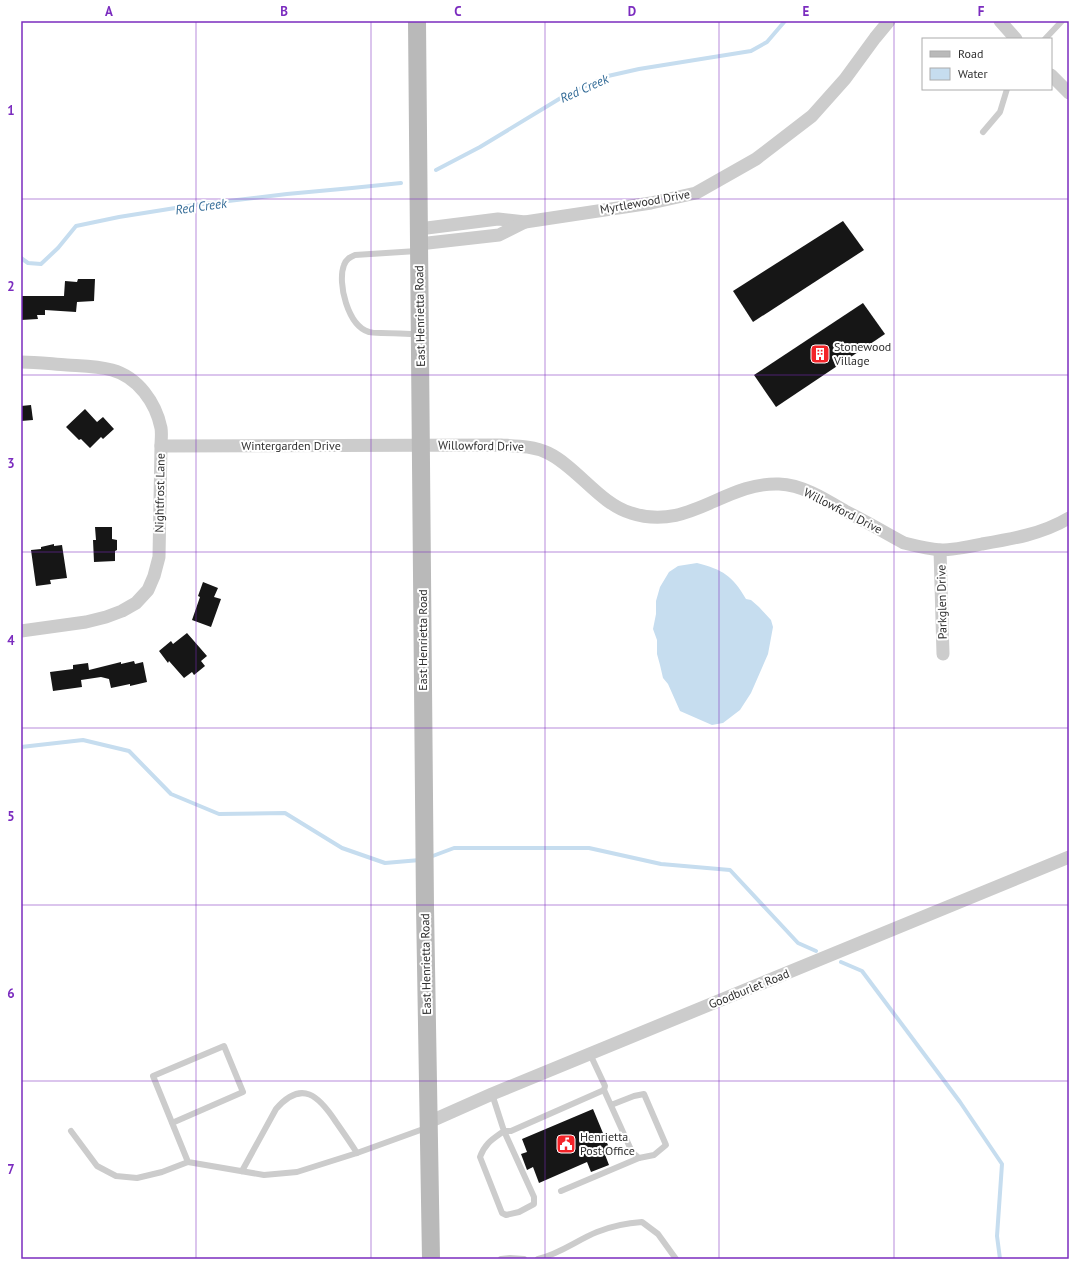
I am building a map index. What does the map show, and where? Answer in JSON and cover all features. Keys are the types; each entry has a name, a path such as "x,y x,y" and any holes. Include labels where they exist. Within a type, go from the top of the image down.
{"main road":[{"name":"East Henrietta Road","path":"417,21 424,868 431,1259"}],"street":[{"name":"Myrtlewood Drive","path":"419,241 498,219 524,222 651,203 696,193 756,159 812,116 845,79 889,21"},
{"path":"1000,21 1015,38"},
{"path":"1052,76 1069,93"},
{"name":"Nightfrost Lane","path":"21,362 98,367 114,370 129,378 151,400 157,413 161,429 162,446 159,557 154,576 148,590 136,602 122,611 106,617 21,631"},
{"name":"Wintergarden Drive","path":"162,446 421,445"},
{"name":"Willowford Drive","path":"421,445 528,446 548,453 560,461 617,506 630,513 648,517 670,517 688,513 748,487 764,484 780,484 798,487 815,494 904,543 918,547 940,550 1028,536 1069,518"},
{"name":"Parkglen Drive","path":"940,550 943,654"},
{"name":"Goodburlet Road","path":"429,1124 492,1094 1069,857"}],"lane":[{"path":"1046,38 1062,21"},
{"path":"983,132 1000,112 1007,90"},
{"path":"419,241 355,255 344,263 342,272 344,293 348,310 359,327 369,332 420,334"},
{"path":"172,1123 243,1092 224,1046 152,1076 188,1162"},
{"path":"590,1054 605,1086 604,1090 632,1152 639,1158"},
{"path":"492,1094 504,1130 534,1197 534,1204 519,1212 506,1216 502,1213 480,1157 483,1148 504,1130 511,1131 604,1090"},
{"path":"242,1171 276,1109 282,1102 297,1094 304,1093 312,1095 326,1106 357,1153"},
{"path":"561,1191 639,1158 654,1155 666,1145 644,1094 634,1096 611,1105"},
{"path":"71,1131 97,1166 116,1176 137,1178 162,1172 188,1162 264,1175 297,1172 357,1153 429,1124"},
{"path":"538,1259 551,1256 596,1232 625,1223 642,1222 658,1234 676,1259"},
{"path":"501,1259 524,1259"}],"water":[{"path":"697,563 714,568 731,579 746,599 751,600 771,620 773,627 768,654 751,693 740,710 723,723 712,725 680,711 668,684 663,678 657,654 657,640 653,629 656,614 656,601 660,587 669,572 678,566"}],"building":[{"path":"843,221 864,250 753,322 733,291"},
{"path":"78,279 95,279 94,301 77,302 76,312 45,310 45,315 37,315 38,319 21,320 21,296 64,296 65,281 77,282"},
{"name":"Stonewood Village","path":"863,303 885,334 776,407 754,375"},
{"path":"31,405 33,420 21,421 21,406"},
{"path":"85,409 97,422 103,417 114,429 103,439 101,437 90,448 81,439 79,440 66,427"},
{"path":"95,527 112,527 112,539 117,540 115,561 94,562 93,540 96,540"},
{"path":"54,544 54,546 62,545 67,578 50,580 51,584 36,586 31,550 41,549 41,547"},
{"path":"203,582 218,588 214,597 221,599 211,627 192,620 200,597 198,596"},
{"path":"187,633 207,656 201,661 205,666 194,675 192,672 184,678 169,661 168,663 159,651 171,641 173,644"},
{"path":"134,661 135,664 143,662 147,682 111,688 109,679 101,677 81,680 82,687 53,691 50,672 73,669 73,665 88,663 89,670 121,662 121,664"},
{"name":"Henrietta Post Office","path":"593,1109 610,1150 604,1152 609,1165 591,1172 587,1162 539,1183 533,1167 527,1170 521,1154 527,1152 522,1139"}],"waterway":[{"name":"Red Creek","path":"436,170 480,147 564,96 608,76 639,69 751,51 767,42 785,21"},
{"name":"Red Creek","path":"21,258 28,263 41,264 58,248 76,226 119,217 194,205 401,183"},
{"path":"21,747 83,740 129,751 171,794 219,814 285,813 342,848 385,863 420,860"},
{"path":"430,857 454,848 589,848 661,864 730,870 798,943 816,951"},
{"path":"841,962 862,971 960,1102 1002,1164 997,1236 1000,1259"}],"place":[{"name":"Stonewood Village","path":"820,354"},
{"name":"Henrietta Post Office","path":"566,1144"}]}
